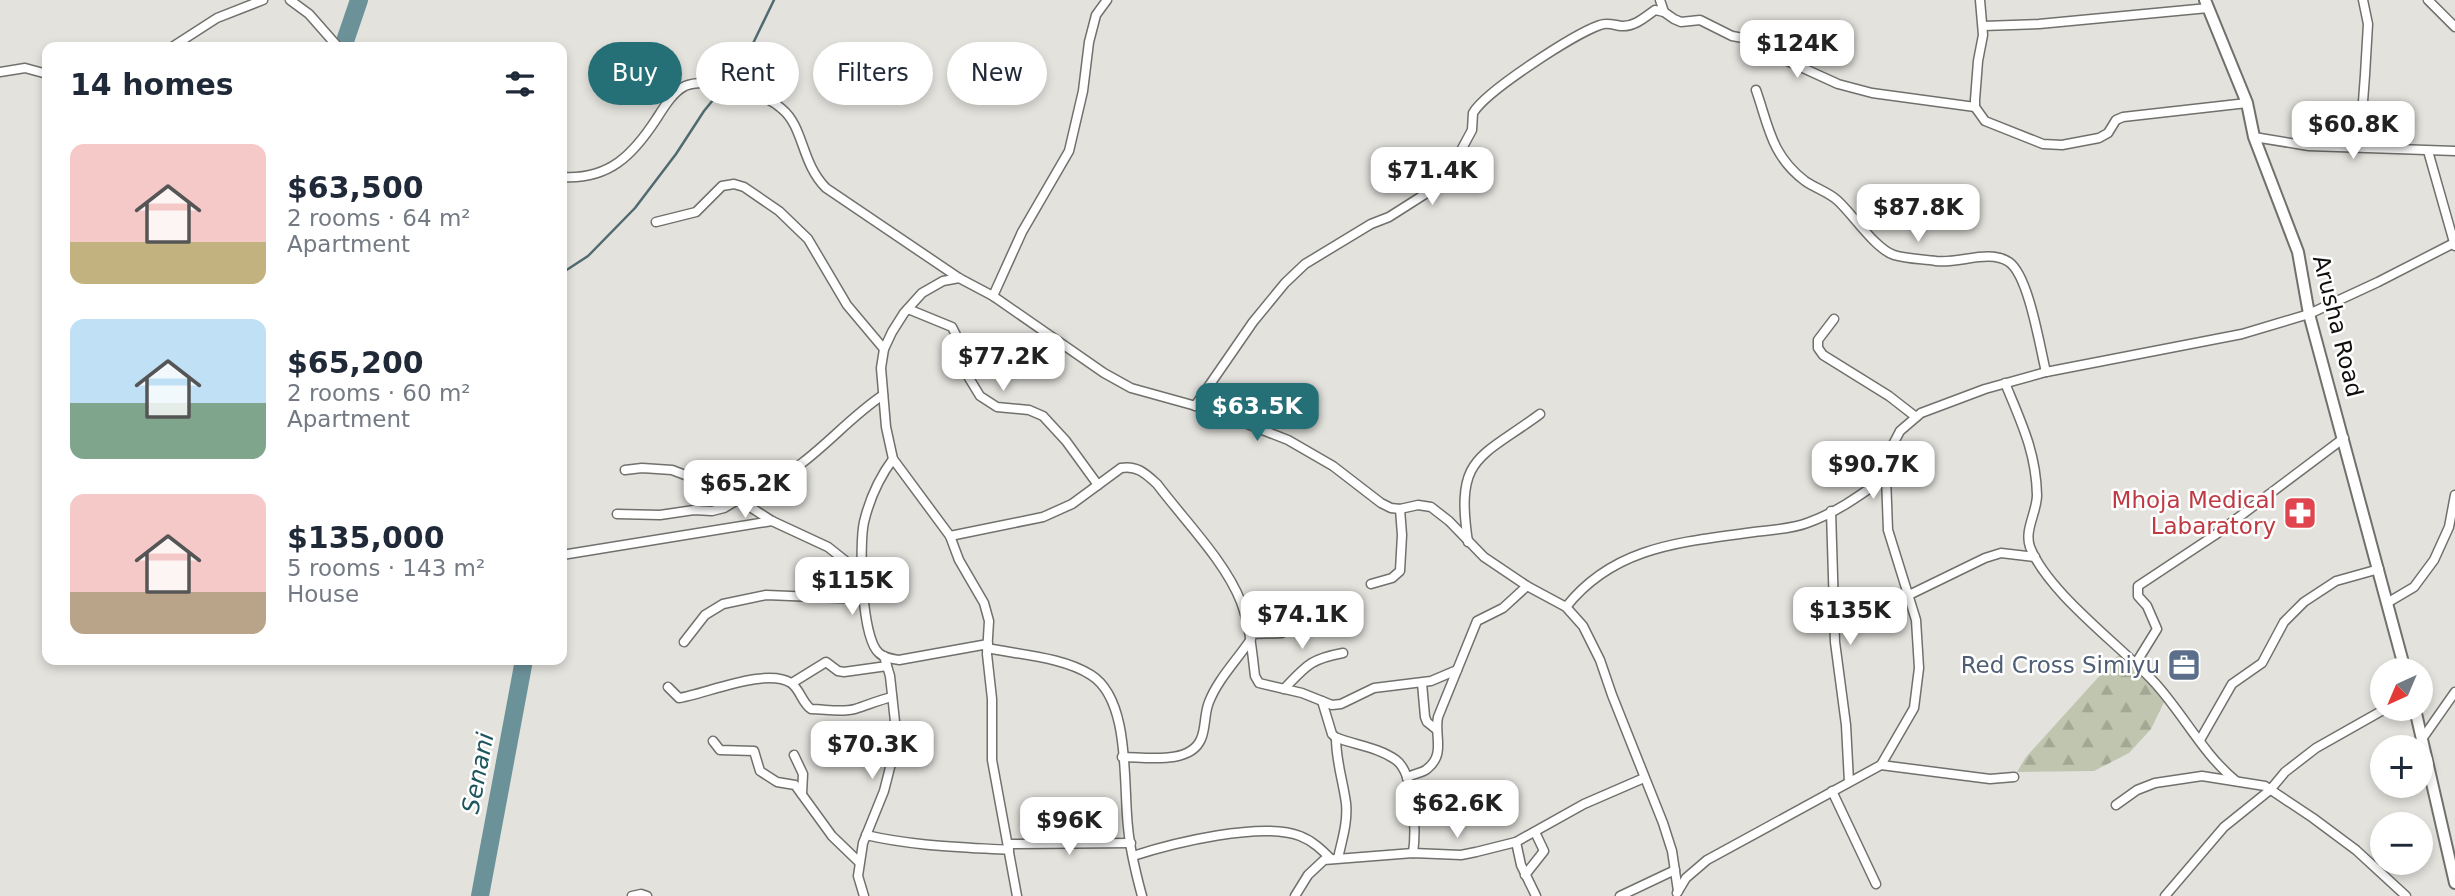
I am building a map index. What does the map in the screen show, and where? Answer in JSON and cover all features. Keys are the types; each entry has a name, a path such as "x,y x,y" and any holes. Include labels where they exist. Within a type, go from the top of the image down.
{"main road":[{"name":"Arusha Road","path":"2207,4 2247,103 2254,136 2298,252 2309,314 2402,658"},
{"path":"2433,784 2455,883"}],"street":[{"path":"180,42 217,18 263,0"},
{"path":"290,0 309,14 334,42"},
{"path":"993,296 1022,232 1069,150 1083,91 1089,42 1096,15 1107,0"},
{"path":"1660,0 1664,12"},
{"path":"1980,0 1983,26 1975,107 1985,121 2043,144 2062,145 2099,138 2108,133 2116,120 2123,117 2247,103"},
{"path":"2355,147 2362,115 2368,24 2363,0"},
{"path":"2428,0 2455,27"},
{"path":"1983,26 2039,24 2207,4"},
{"path":"1195,406 1252,322 1284,283 1305,264 1371,224 1389,217 1444,182 1472,130 1473,113 1489,95 1558,46 1594,28 1606,24 1635,24 1654,10 1664,12 1681,22 1700,20 1732,36 1754,40 1772,54 1838,84 1872,93 1975,107"},
{"path":"0,72 25,68 42,73"},
{"path":"567,177 597,173 628,155 639,145 665,106 681,88 707,84 744,90 765,98 782,108 794,125 812,172 826,188 959,278 993,296 1104,373 1131,388 1195,406 1288,440 1333,466 1381,503 1399,509 1418,505 1431,507 1449,521 1484,557 1527,586 1566,607 1583,626 1600,660 1663,823 1675,870 1677,894"},
{"path":"1756,90 1772,142 1788,166 1807,182 1836,199 1860,226 1892,255 1941,262 1998,258 2011,263 2029,300 2046,372"},
{"path":"2254,136 2309,146 2455,151"},
{"path":"1677,894 1686,878 1707,860 1881,765 1914,708 1919,668 1916,620 1888,530 1886,477 1889,452 1900,430 1916,417 1944,402 2005,383 2046,372 2242,334 2309,314 2454,245 2428,150"},
{"path":"656,222 696,212 722,187 734,184 744,187 779,211 808,239 847,305 884,349"},
{"path":"959,278 943,281 928,289 908,309 884,349 881,368 886,427 893,459 950,536 959,560 984,603 989,621 992,760 1017,896"},
{"path":"908,309 952,327 956,335 954,345 958,360 980,396 997,407 1029,410 1043,416 1066,441 1098,485"},
{"path":"1834,319 1818,340 1818,348 1823,355 1889,396 1916,417"},
{"path":"2005,383 2033,452 2037,499 2029,532 2029,544 2040,568 2066,597 2157,685 2213,760 2236,781"},
{"path":"617,514 660,515 724,508 753,489 801,464 860,411 883,395"},
{"path":"1468,542 1463,509 1465,488 1475,462 1540,414"},
{"path":"2136,663 2157,629 2147,606 2138,596 2137,588 2140,584 2215,535 2344,438"},
{"path":"893,459 870,498 863,525 862,574 870,640 878,653 899,660 988,646 1062,663 1091,675 1107,688 1117,712 1131,843 1142,896"},
{"path":"950,536 1043,517 1072,504 1121,468 1130,466 1143,472 1157,484 1224,573 1240,601 1250,637 1255,676 1259,683 1332,705 1341,704 1374,688 1438,679 1457,670"},
{"path":"625,470 672,470 722,489 772,521 828,547 862,574"},
{"path":"1566,607 1581,588 1598,574 1629,557 1662,546 1808,523 1858,497 1886,477"},
{"path":"2387,603 2414,587 2434,560 2449,527 2455,495"},
{"path":"1371,584 1392,578 1400,570 1402,535 1399,509"},
{"path":"1830,511 1835,642 1846,725 1849,782"},
{"path":"567,554 772,521"},
{"path":"1909,595 2001,553 2035,557"},
{"path":"2200,740 2232,684 2262,663 2284,622 2304,602 2336,581 2379,569"},
{"path":"1407,778 1422,772 1434,762 1440,747 1438,717 1478,621 1503,608 1527,586"},
{"path":"684,642 697,629 705,615 723,604 766,594 864,599"},
{"path":"1122,757 1183,755 1196,749 1203,737 1208,704 1250,637 1282,633"},
{"path":"1283,689 1308,664 1343,653"},
{"path":"864,896 858,876 859,862 896,747 897,734 884,656"},
{"path":"668,687 679,698 761,678 792,683 826,662 844,672 887,666"},
{"path":"1422,682 1425,717 1437,730"},
{"path":"792,683 810,709 856,709 892,697"},
{"path":"2425,735 2455,692"},
{"path":"1322,701 1332,734 1336,738 1364,746 1396,760 1407,778 1416,825 1413,853"},
{"path":"2165,896 2224,827 2270,790 2285,772 2316,748 2370,717"},
{"path":"1335,859 1346,819 1336,738"},
{"path":"713,741 720,750 754,751 760,771 777,782 795,785 832,836 859,862"},
{"path":"794,755 803,774 802,794"},
{"path":"1881,765 1990,779 2014,777"},
{"path":"2116,805 2137,790 2155,783 2202,776 2265,786 2356,850 2406,896"},
{"path":"1295,896 1315,867 1324,860 1413,853 1461,855 1516,842 1584,804 1644,778"},
{"path":"1832,791 1876,884"},
{"path":"1133,856 1213,836 1237,832 1272,832 1298,835 1335,859"},
{"path":"1525,875 1544,851 1535,832"},
{"path":"866,835 931,845 1008,847 1131,843"},
{"path":"1516,842 1525,875 1536,896"},
{"path":"1620,896 1675,870"},
{"path":"632,896 647,896"}],"green space":[{"path":"2122,651 2164,702 2151,729 2129,753 2094,771 2017,772 2026,757"}],"waterway":[{"name":"Senani","path":"345,42 359,0"},
{"path":"567,270 588,256 635,208 676,154 704,111 744,62 774,0"},
{"name":"Senani","path":"480,896 523,665"}],"place":[{"name":"Mhoja Medical Labaratory","path":"2300,513"},
{"name":"Red Cross Simiyu","path":"2184,665"}]}
